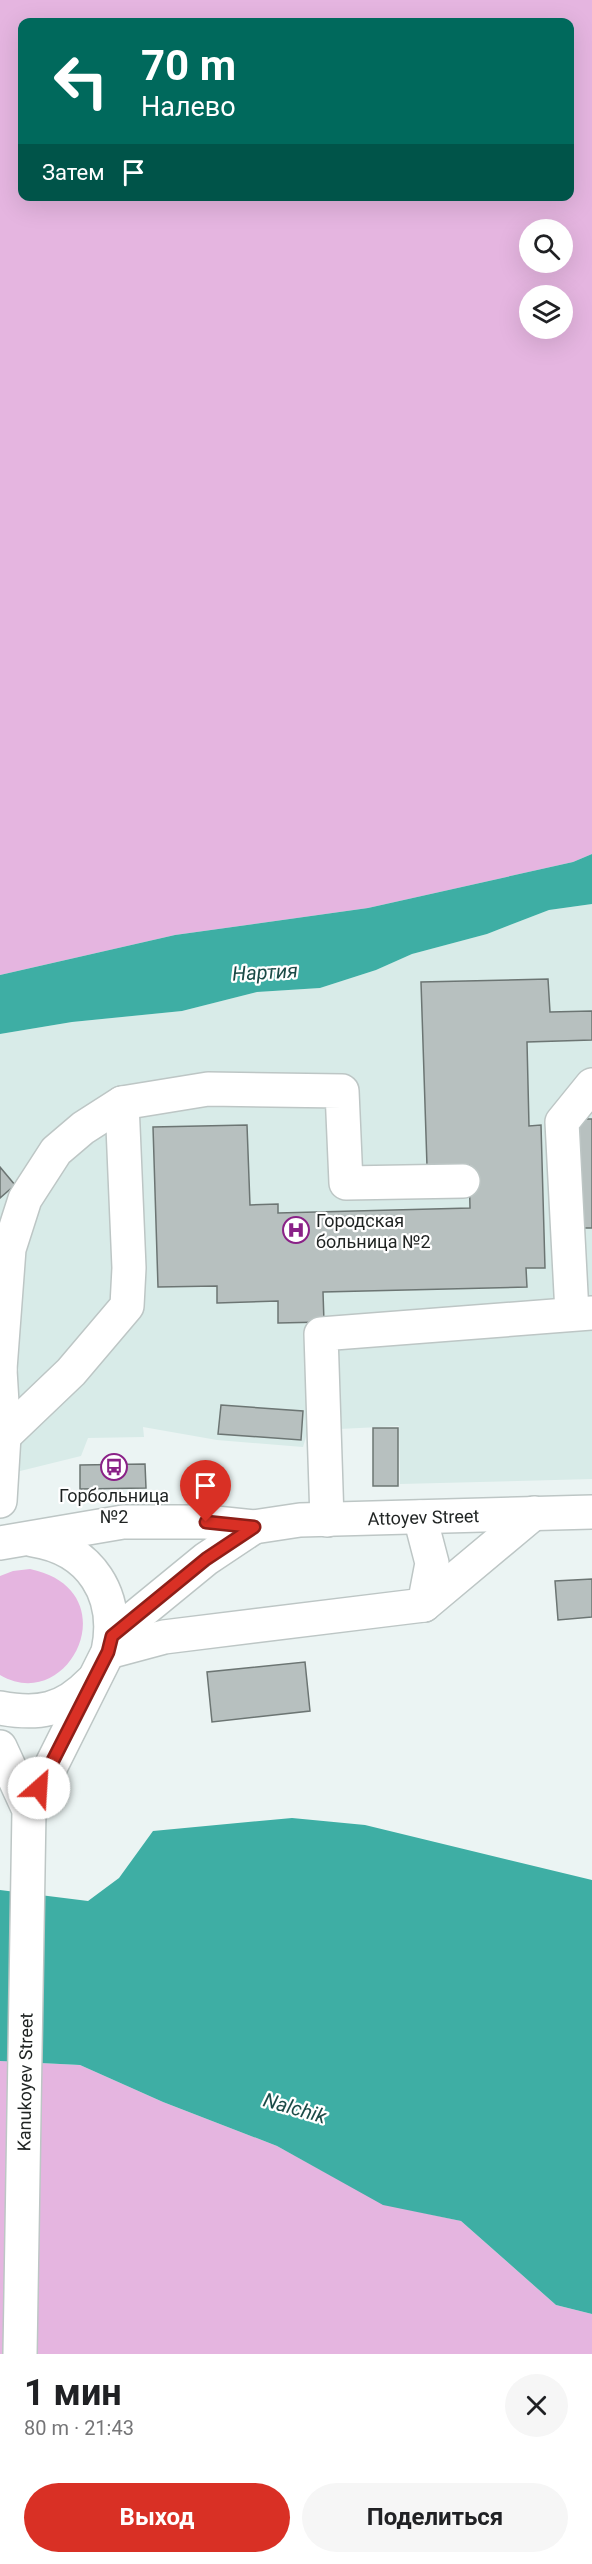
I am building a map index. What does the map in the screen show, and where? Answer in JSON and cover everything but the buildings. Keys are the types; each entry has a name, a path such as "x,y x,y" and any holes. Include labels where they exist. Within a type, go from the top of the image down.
{"street":[{"path":"327,1520 321,1334 582,1313 562,1122 592,1085"},
{"path":"0,1501 4,1436 0,1369 9,1249 25,1199 56,1151 83,1128 122,1103 208,1089 342,1091 346,1183 462,1181"},
{"path":"4,1436 70,1372 127,1306 129,1268 122,1103"},
{"name":"Attoyev Street","path":"254,1527 300,1520 592,1512"},
{"path":"106,1655 164,1637 424,1605 534,1513"},
{"path":"420,1517 432,1563 424,1605"},
{"path":"13,1541 123,1522 206,1522 254,1527"},
{"path":"0,1708 26,1713 53,1708 77,1696 106,1655 197,1566 254,1527"},
{"path":"13,1541 50,1543 65,1549 91,1568 104,1588 111,1611 106,1655 29,1810"},
{"path":"0,1747 29,1810"},
{"name":"Kanukoyev Street","path":"20,2354 29,1810"}],"shaded area":[{"path":"0,0 592,0 592,854 573,862 368,908 175,935 0,975"},
{"name":"Городская больница №2","path":"592,904 592,1479 400,1484 399,1426 339,1429 309,1427 303,1447 217,1440 143,1427 144,1437 88,1438 81,1456 0,1476 0,1034 72,1022 182,1011 257,992 320,988 376,970 412,954 487,934 549,910"},
{"path":"30,1569 60,1581 77,1600 83,1623 79,1645 67,1665 48,1679 25,1683 0,1675 0,1576 13,1571"},
{"path":"0,2061 80,2065 163,2102 277,2146 383,2204 461,2221 556,2305 592,2314 592,2354 0,2354"}],"water":[{"name":"Нартия","path":"592,854 592,904 549,910 487,934 412,954 376,970 320,988 257,992 182,1011 72,1022 0,1034 0,975 175,935 368,908 573,862"},
{"name":"Nalchik","path":"292,1818 365,1825 592,1880 592,2314 556,2305 461,2221 383,2205 277,2146 163,2102 80,2065 0,2061 0,1890 88,1901 119,1878 153,1831"}],"place":[{"name":"Городская больница №2","path":"296,1230"},
{"name":"Горбольница №2","path":"114,1467"}],"route":[{"path":"39,1788 96,1677 108,1652 112,1636 206,1559 254,1527 235,1523 206,1522"}]}
